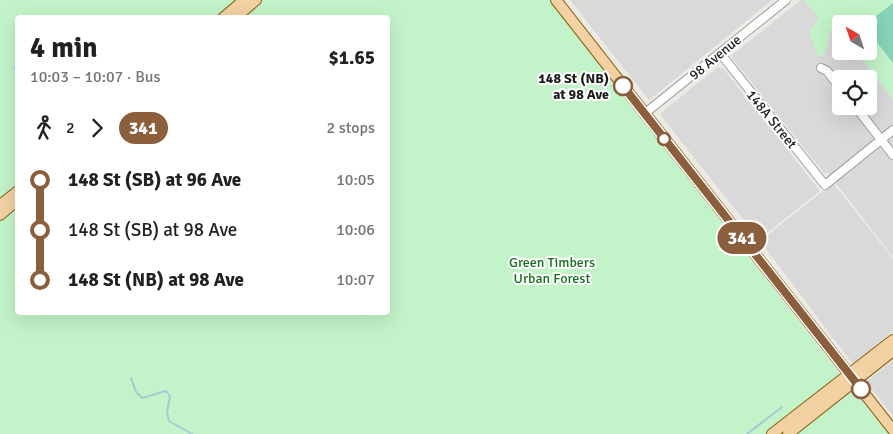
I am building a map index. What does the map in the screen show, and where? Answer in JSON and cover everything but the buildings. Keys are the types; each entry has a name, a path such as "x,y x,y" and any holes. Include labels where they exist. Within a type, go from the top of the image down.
{"main road":[{"path":"226,15 244,0"},
{"path":"238,15 256,0"},
{"path":"556,0 893,430"},
{"path":"0,205 15,193"},
{"path":"0,214 15,202"},
{"path":"788,434 893,340"},
{"path":"772,434 893,351"}],"street":[{"name":"98 Avenue","path":"644,114 786,0"},
{"name":"148A Street","path":"720,53 825,185 881,140"},
{"path":"821,68 827,71 832,77"},
{"path":"862,115 893,156"},
{"path":"881,140 893,130"}],"shaded area":[{"path":"570,0 772,0 649,100"},
{"path":"801,0 805,0 819,18 818,56 824,55 832,27 832,60 862,60 870,70 832,70 832,115 877,115 877,79 893,99 893,257 828,173 824,173 732,58 732,55"},
{"path":"718,67 723,68 820,191 759,239 661,116 661,113"},
{"path":"833,183 893,259 893,331 855,363 852,363 760,241"},
{"path":"893,360 893,416 866,382"}],"green space":[{"path":"0,0 241,0 222,15 15,15 15,189 0,201"},
{"name":"Green Timbers Urban Forest","path":"259,0 549,0 837,370 839,377 768,434 0,434 0,219 15,206 15,315 390,315 390,15 240,15"},
{"path":"805,0 893,0 893,99 877,79 877,70 870,70 862,60 878,60 878,15 832,15 832,27 824,55 818,56 809,32 819,18"},
{"path":"893,3 893,63 878,44 878,15"},
{"path":"849,392 857,394 888,434 795,434"}],"waterway":[{"path":"218,15 236,0"},
{"path":"131,378 136,392 142,398 166,391 170,396 167,413 169,421 192,434"},
{"path":"747,434 782,407"}],"bus line":[{"name":"341","path":"623,86 861,389"}],"place":[{"name":"148 St (NB) at 98 Ave","path":"623,86"}]}
